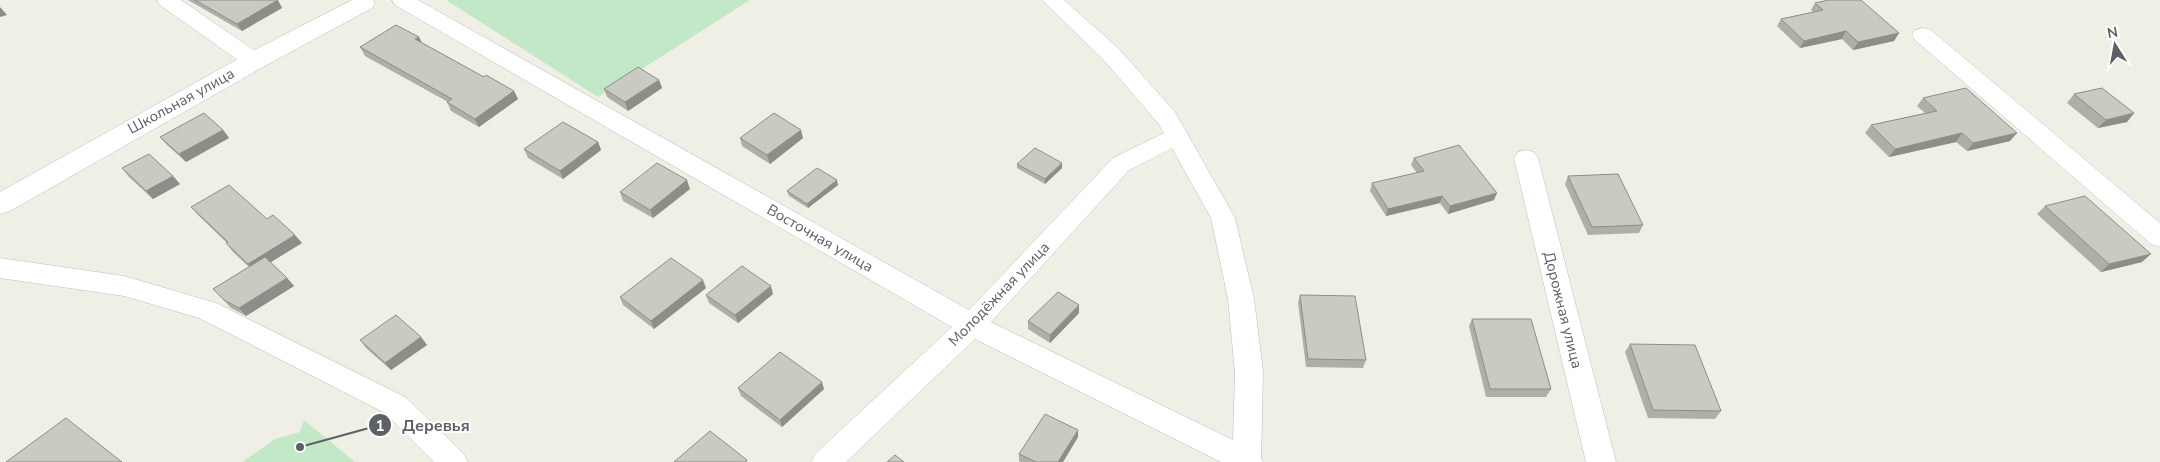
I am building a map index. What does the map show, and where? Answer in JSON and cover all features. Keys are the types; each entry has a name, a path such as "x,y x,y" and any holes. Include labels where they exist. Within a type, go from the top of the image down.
{"street":[{"path":"168,0 254,60"},
{"name":"Восточная улица","path":"402,0 972,325 1247,462"},
{"path":"1052,0 1110,53 1167,118 1223,218 1241,300 1248,372 1247,462"},
{"name":"Школьная улица","path":"0,204 254,60 370,2"},
{"path":"1923,35 2160,238"},
{"name":"Молодёжная улица","path":"826,462 972,325 1121,164 1176,136"},
{"name":"Дорожная улица","path":"1526,158 1601,462"},
{"path":"0,268 124,286 207,310 395,405 453,462"}],"green space":[{"path":"446,0 750,0 598,97"},
{"path":"304,420 355,462 242,462 275,439 300,432"}],"building":[{"path":"195,0 278,0 237,24"},
{"path":"1829,0 1861,0 1899,33 1858,42 1846,31 1804,41 1781,19 1823,10 1815,3"},
{"path":"396,25 419,37 415,39 484,77 486,75 514,91 475,119 447,102 452,99 360,47"},
{"path":"638,67 659,80 625,102 604,89"},
{"path":"1966,88 2017,133 1973,143 1962,133 1895,149 1871,125 1937,111 1923,98"},
{"path":"2102,88 2134,113 2106,120 2074,94"},
{"path":"204,113 223,130 179,154 160,137"},
{"path":"774,113 801,130 767,155 740,138"},
{"path":"563,122 598,142 560,171 524,149"},
{"path":"1459,145 1497,193 1450,206 1442,196 1388,209 1372,183 1424,171 1414,158"},
{"path":"1035,148 1062,163 1045,179 1017,164"},
{"path":"149,154 173,176 146,191 122,168"},
{"path":"657,163 687,180 650,210 620,192"},
{"path":"817,168 837,180 807,204 787,191"},
{"path":"1618,174 1643,225 1592,227 1568,176"},
{"path":"229,185 267,219 273,215 295,235 248,264 191,207"},
{"path":"2085,196 2151,254 2109,264 2045,206"},
{"path":"265,257 287,278 239,308 224,300 213,289"},
{"path":"671,258 703,280 651,321 620,297"},
{"path":"742,266 771,286 735,315 706,295"},
{"path":"1058,292 1079,305 1050,335 1028,321"},
{"path":"1300,295 1355,296 1366,360 1308,359"},
{"path":"396,315 421,337 385,363 360,340"},
{"path":"1472,319 1531,319 1551,389 1490,389"},
{"path":"1630,344 1695,345 1721,411 1653,410"},
{"path":"780,352 822,382 780,420 738,388"},
{"path":"1045,414 1078,430 1058,462 1036,462 1019,454"},
{"path":"66,418 122,462 6,462"},
{"path":"710,431 747,460 746,462 674,462"},
{"path":"895,455 904,462 887,462"}],"place":[{"name":"Деревья","path":"300,447"}]}
